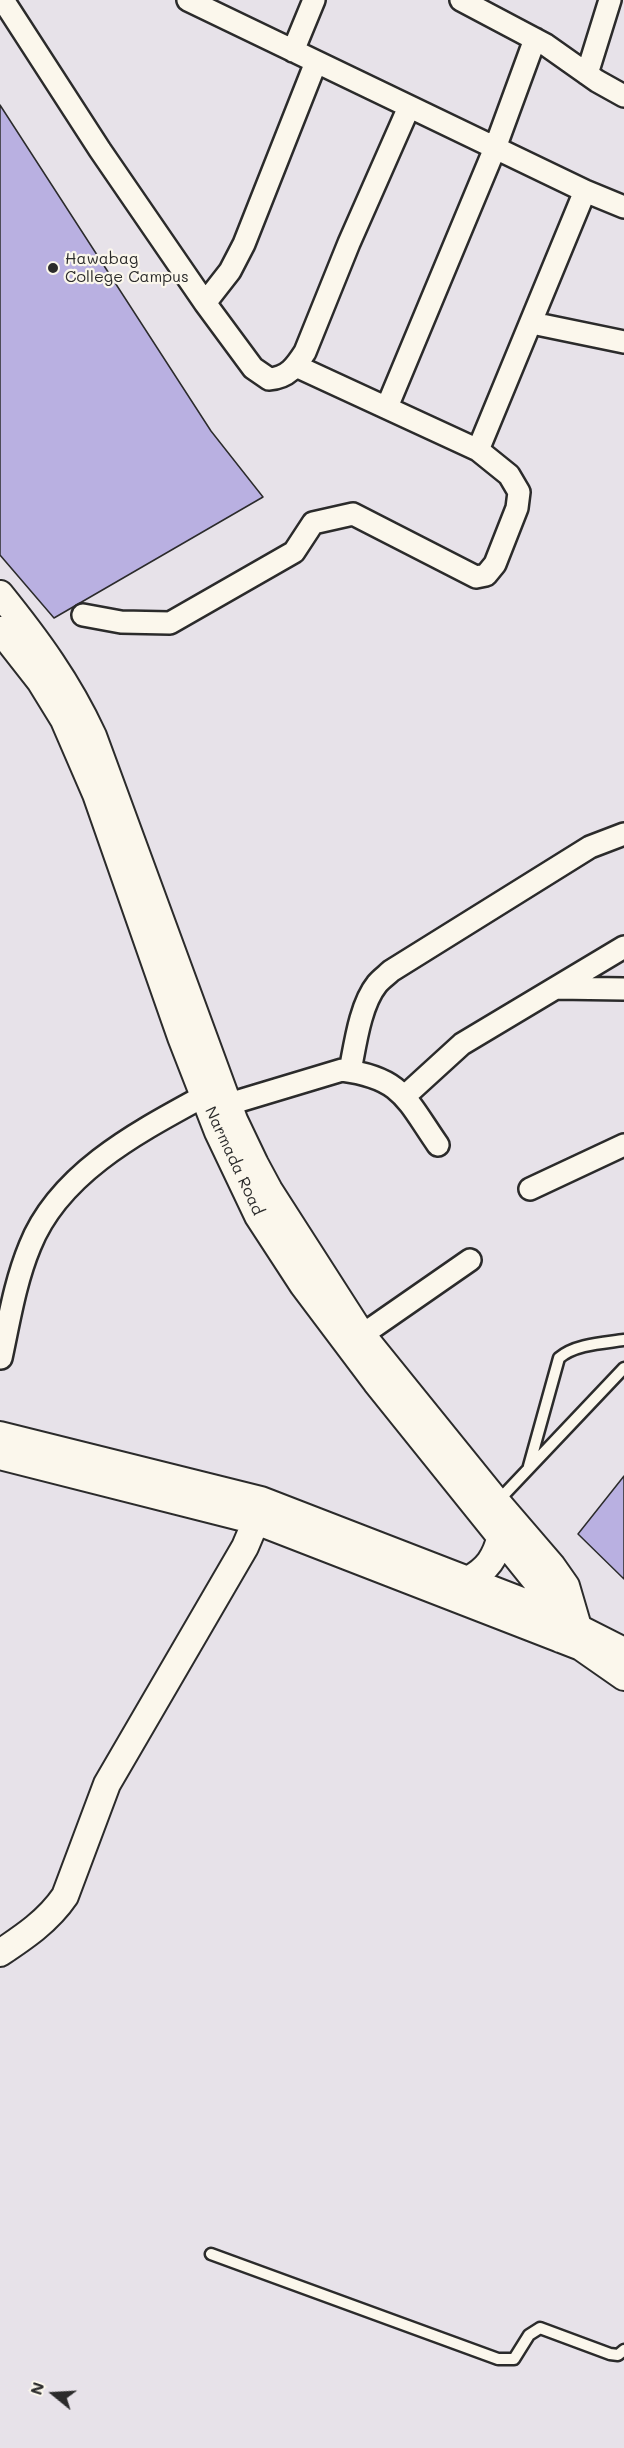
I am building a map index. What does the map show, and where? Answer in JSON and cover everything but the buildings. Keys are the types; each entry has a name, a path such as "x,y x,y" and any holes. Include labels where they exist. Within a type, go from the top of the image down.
{"street":[{"path":"188,0 585,191 624,207"},
{"path":"293,51 314,0"},
{"path":"462,0 492,8 587,74 624,96"},
{"path":"587,74 610,0"},
{"path":"2,1 205,303 253,368 269,379 284,376 296,366 314,333 349,243 409,107"},
{"path":"387,407 495,148 535,39"},
{"path":"205,303 230,271 244,244 316,62"},
{"path":"478,450 585,191"},
{"path":"532,323 624,342"},
{"path":"83,615 121,622 170,623 294,552 313,523 353,514 476,577 486,575 495,564 517,508 519,492 509,474 478,450 296,366"},
{"path":"0,594 61,675 76,699 93,736 229,1104 269,1190 362,1335 497,1502 557,1572 566,1587 569,1633"},
{"name":"Narmada Road","path":"2,637 40,681 64,720 83,762 204,1096 218,1132 258,1216 303,1285 376,1382 540,1586 569,1633"},
{"path":"350,1071 368,1002 376,985 391,971 590,847 624,834"},
{"path":"405,1096 462,1044 624,947"},
{"path":"555,988 624,989"},
{"path":"229,1104 342,1070 350,1071 391,1084 405,1096 438,1145"},
{"path":"1,1358 5,1315 30,1246 41,1223 62,1195 95,1165 138,1132 204,1096"},
{"path":"530,1189 624,1145"},
{"path":"362,1335 470,1260"},
{"path":"0,1435 258,1511 468,1580 535,1606 624,1677"},
{"path":"0,1456 258,1511 569,1633 624,1651"},
{"path":"0,1953 35,1929 65,1896 107,1784 245,1547 258,1511"},
{"path":"468,1580 483,1572 492,1562 501,1536"}],"lane":[{"path":"528,1469 559,1358 565,1352 574,1349 624,1340"},
{"path":"497,1502 624,1368"},
{"path":"212,2254 498,2360 514,2359 529,2335 540,2328 610,2354 618,2355 624,2350"}],"place":[{"name":"Hawabag College Campus","path":"53,268"}]}
